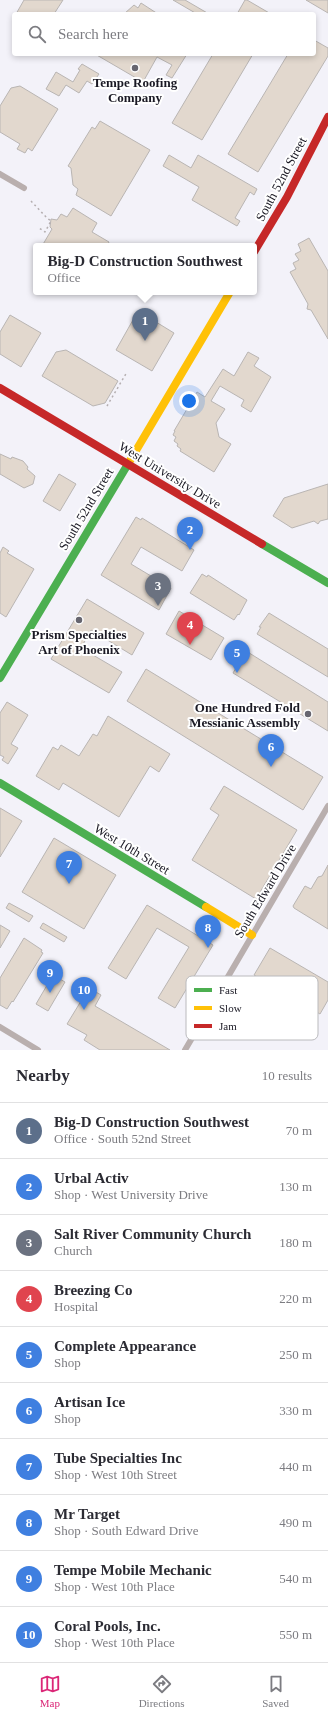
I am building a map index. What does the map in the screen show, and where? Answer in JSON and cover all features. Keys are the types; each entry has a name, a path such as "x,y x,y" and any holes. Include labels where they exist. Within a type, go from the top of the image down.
{"main road":[{"name":"South 52nd Street","path":"257,247 287,197 328,117"},
{"name":"South 52nd Street","path":"0,678 228,295"},
{"name":"West University Drive","path":"0,388 328,583"},
{"name":"West 10th Street","path":"0,783 252,934"}],"street":[{"path":"0,174 24,188"},
{"name":"South Edward Drive","path":"228,976 328,806"},
{"path":"0,1027 38,1050"},
{"name":"South Edward Drive","path":"185,1050 191,1040"}],"path":[{"path":"31,200 51,221 45,232 39,228"},
{"path":"107,406 127,372"}],"building":[{"path":"24,0 63,0 55,12 17,12"},
{"path":"173,0 185,0 206,12 194,12"},
{"path":"245,0 247,0 268,12 238,12"},
{"path":"306,0 328,0 328,13"},
{"path":"141,3 155,12 126,12 134,5 138,8"},
{"path":"316,41 328,48 328,56 258,172 228,154 287,56 316,56"},
{"name":"Tempe Roofing Company","path":"98,56 186,56 172,78 166,75 172,65 157,57 143,82"},
{"path":"212,56 252,56 202,140 172,123"},
{"path":"82,64 99,74 92,84 87,81 79,93 66,85 59,96 46,89 56,72 73,82 80,70 78,69"},
{"path":"20,86 58,109 32,151 28,148 25,153 17,149 20,144 0,132 0,106 11,88"},
{"path":"100,121 150,150 111,216 76,195 78,189 73,185 71,168 68,166 92,127 95,129"},
{"path":"169,155 191,168 198,155 257,189 254,195 250,192 235,218 240,221 237,226 192,200 199,187 163,166"},
{"path":"73,208 97,223 92,232 108,243 44,243 52,229 50,227 51,219 57,220 61,214 67,217"},
{"path":"309,238 328,271 328,339 311,310 307,309 308,304 290,272 296,269 293,263 299,260 295,254 301,251 298,244"},
{"path":"138,311 174,333 152,371 116,350"},
{"path":"10,315 41,333 21,367 0,354 0,332"},
{"path":"66,350 118,381 105,403 93,406 42,376 56,352"},
{"path":"248,352 259,358 254,366 271,377 251,412 241,406 244,400 220,386 211,401 225,409 216,423 219,437 231,444 214,472 180,451 181,449 177,446 178,444 174,441 176,437 173,435 174,431 197,392 205,397 223,369 234,376"},
{"path":"0,454 11,459 12,457 23,461 28,467 27,469 35,476 33,484 24,488 0,474"},
{"path":"59,474 76,484 60,511 43,501"},
{"path":"328,484 328,519 320,521 318,524 314,521 292,528 273,516 284,498"},
{"path":"136,517 141,520 142,518 194,550 182,571 141,547 131,564 171,588 159,610 101,575"},
{"path":"3,547 9,551 7,553 34,569 6,617 0,613 0,553"},
{"path":"202,574 207,577 208,575 247,600 239,615 238,614 234,620 190,593"},
{"path":"87,599 144,633 132,655 91,630 81,648 122,672 109,693 51,659"},
{"path":"179,611 224,638 211,660 166,634"},
{"path":"269,613 328,649 328,677 257,634 261,627 259,627"},
{"path":"246,651 328,702 328,731 233,673"},
{"path":"146,669 323,777 303,810 127,701"},
{"path":"7,702 28,715 11,744 18,748 8,764 2,760 4,757 0,755 0,713"},
{"path":"108,716 170,754 159,772 150,766 119,817 63,783 59,790 36,776 53,747 58,750 61,745 79,756 93,734 97,736"},
{"path":"224,786 297,830 256,899 192,860 219,815 210,809"},
{"path":"0,808 22,821 0,857"},
{"path":"54,838 116,875 84,929 22,892"},
{"path":"328,865 328,929 293,906 305,886 311,889 318,877 322,876"},
{"path":"9,903 33,916 29,922 6,908"},
{"path":"147,905 213,945 194,976 186,976 186,990 175,1008 158,998 189,947 157,928 126,979 108,968"},
{"path":"43,923 67,937 64,942 40,928"},
{"path":"0,925 10,931 0,948"},
{"path":"24,938 42,950 41,952 43,953 13,1002 12,1001 7,1009 0,1005 0,978"},
{"path":"270,948 318,976 256,976 254,975"},
{"path":"53,975 65,982 48,1011 36,1004"},
{"path":"318,976 328,982 328,1000 320,1014 318,1013"},
{"path":"89,988 101,995 95,1006 170,1050 100,1050 84,1040 87,1035 67,1024"}],"traffic: fast":[{"path":"0,678 128,464"},
{"path":"262,544 328,583"},
{"path":"0,783 206,907"}],"traffic: slow":[{"path":"128,464 228,295"},
{"path":"206,907 252,935"}],"traffic: jam":[{"path":"257,247 287,197 328,117"},
{"path":"0,388 262,544"}],"place":[{"name":"Tempe Roofing Company","path":"135,68"},
{"name":"Big-D Construction Southwest","path":"145,341"},
{"name":"Urbal Activ","path":"190,550"},
{"name":"Salt River Community Church","path":"158,606"},
{"name":"Prism Specialties Art of Phoenix","path":"79,620"},
{"name":"Breezing Co","path":"190,645"},
{"name":"Complete Appearance","path":"237,673"},
{"name":"One Hundred Fold Messianic Assembly","path":"308,714"},
{"name":"Artisan Ice","path":"271,767"},
{"name":"Tube Specialties Inc","path":"69,884"},
{"name":"Mr Target","path":"208,948"},
{"name":"Tempe Mobile Mechanic","path":"50,993"},
{"name":"Coral Pools, Inc.","path":"84,1010"}]}
